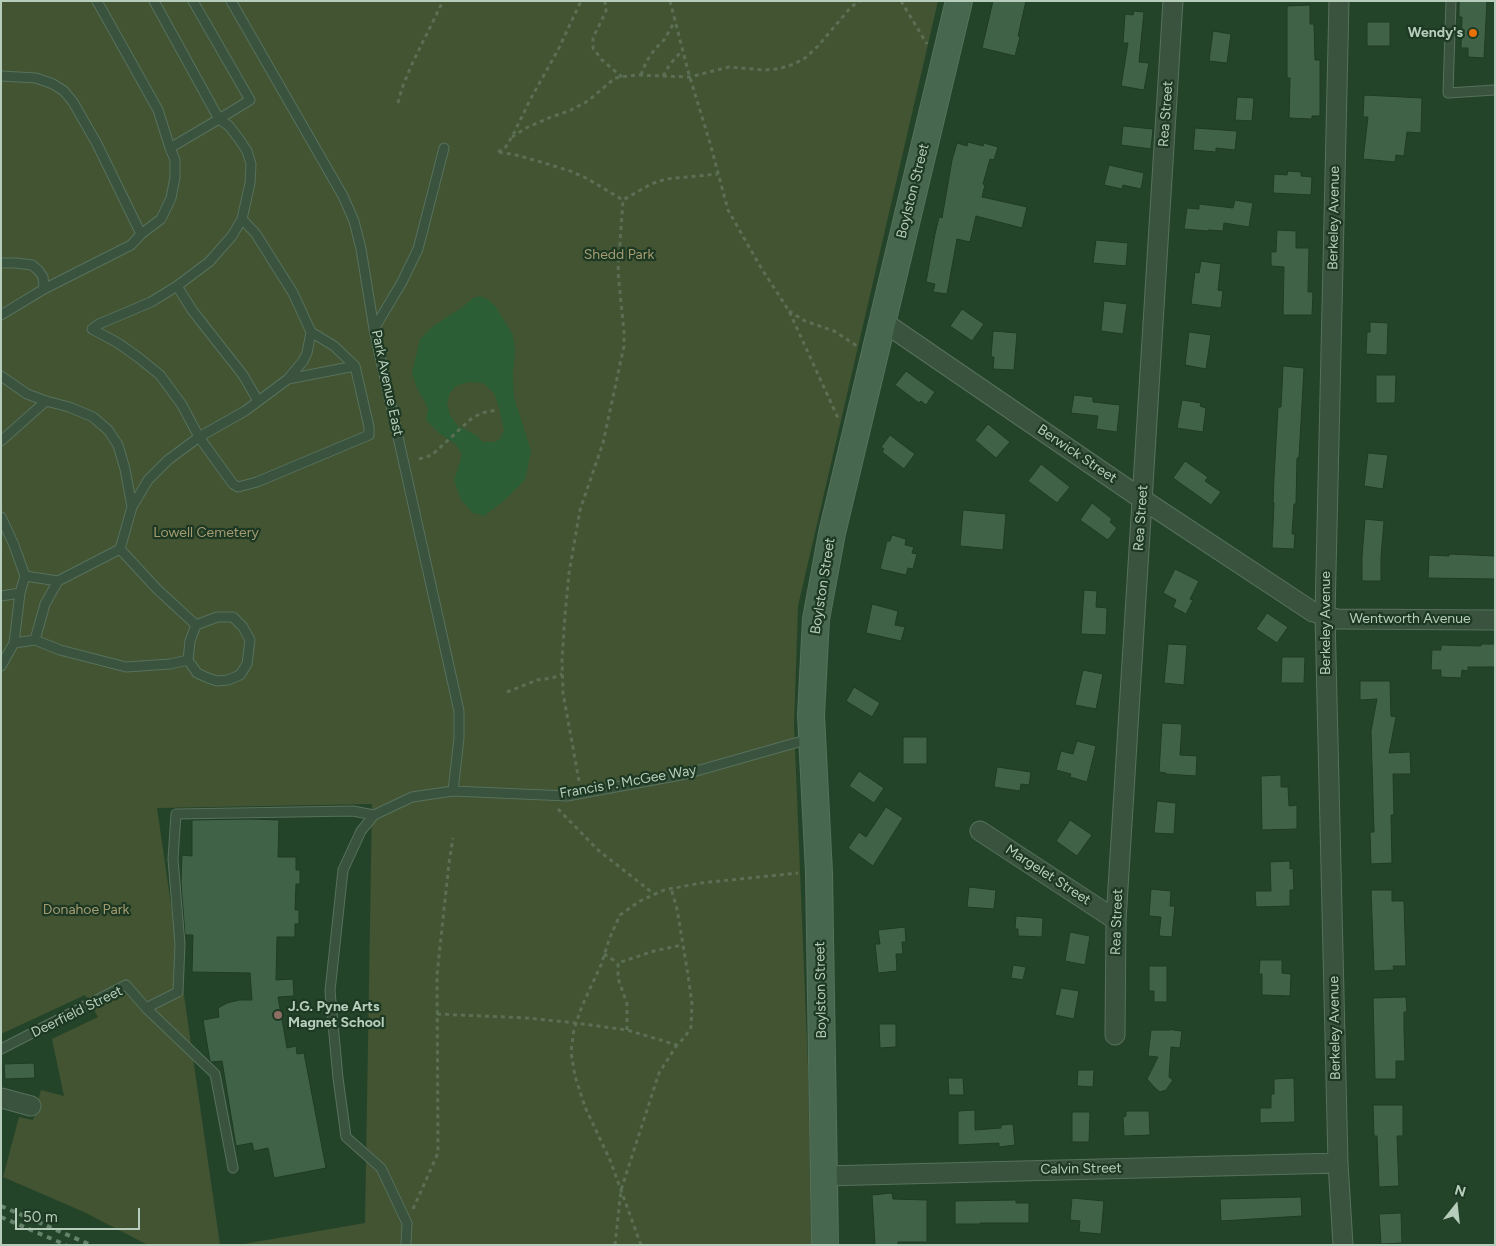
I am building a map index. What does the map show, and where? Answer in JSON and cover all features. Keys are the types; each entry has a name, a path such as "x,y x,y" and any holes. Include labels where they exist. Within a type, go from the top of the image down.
{"main road":[{"name":"Boylston Street","path":"825,1245 819,872 811,715 816,619 832,533 959,1"}],"street":[{"name":"Rea Street","path":"1115,1035 1116,920 1173,1"},
{"name":"Berkeley Avenue","path":"1339,1 1325,615 1338,1163 1343,1245"},
{"name":"Berwick Street","path":"882,320 1142,499 1313,612 1325,615"},
{"name":"Wentworth Avenue","path":"1325,615 1336,619 1495,620"},
{"name":"Margelet Street","path":"980,831 1116,920"},
{"path":"1,1098 31,1106"},
{"name":"Calvin Street","path":"824,1176 1338,1163"}],"lane":[{"path":"1,315 44,289 131,246 141,234 161,219 170,198 175,177 175,160 158,110 97,1"},
{"path":"154,1 219,119 229,126 247,151 251,164 250,183 242,219 232,236 210,262 151,302 99,324 92,329 118,343 160,375 182,405 199,437 233,484 238,487 257,482 369,435 369,426 355,366 334,346 311,332 293,292 256,234 242,219"},
{"path":"170,148 250,100 193,1"},
{"name":"Park Avenue East","path":"231,1 343,196 354,221 361,249 374,328 459,711 459,738 453,791"},
{"path":"1451,1 1448,93 1495,90"},
{"path":"1,76 36,78 53,84 64,91 73,102 97,144 141,234"},
{"path":"374,328 402,282 418,249 444,148"},
{"path":"1,263 32,265 43,277 44,289"},
{"path":"177,286 192,310 243,375 258,401"},
{"path":"36,640 45,604 58,581 120,549 132,507 148,480 168,460 199,437 244,412 288,379 307,353 311,332"},
{"path":"288,379 355,366"},
{"path":"1,376 27,394 69,407 93,417 108,430 118,445 125,469 132,507"},
{"path":"1,441 46,401"},
{"path":"1,517 25,576 20,593 14,643 1,666"},
{"path":"120,549 157,589 196,625"},
{"path":"25,576 58,581"},
{"path":"1,596 20,593"},
{"path":"217,616 233,617 244,627 250,640 246,664 240,675 228,680 217,680 197,673 188,660 190,641 196,625 217,616"},
{"path":"14,643 36,640 60,650 126,667 170,664 188,660"},
{"name":"Francis P. McGee Way","path":"406,1223 381,1168 346,1137 338,1078 330,991 343,870 361,831 374,816 412,797 453,791 567,796 686,774 812,738"},
{"path":"233,1168 215,1074 146,1008 178,992 180,944 173,859 176,814 353,811 374,816"},
{"name":"Deerfield Street","path":"1,1049 126,985 146,1008"},
{"path":"406,1223 406,1245"}],"path":[{"path":"398,103 412,64 442,1"},
{"path":"581,1 558,50 512,137 505,148 498,152 516,155 570,171 588,179 623,200"},
{"path":"604,1 606,10 593,38 594,48 602,60 622,77"},
{"path":"670,1 728,210 760,266 789,311 838,419"},
{"path":"512,137 526,128 569,111 588,101 615,78 641,75 690,77 729,67 764,70 778,69 794,64 818,46 851,7 860,1"},
{"path":"901,1 928,45"},
{"path":"641,75 646,62 664,40 675,20"},
{"path":"663,76 670,64 683,51"},
{"path":"623,200 650,184 666,179 718,174"},
{"path":"579,784 563,694 562,660 569,573 580,510 603,443 624,346 618,272 623,200"},
{"path":"789,311 805,321 834,331 860,348"},
{"path":"419,459 432,455 472,418 482,413 497,410"},
{"path":"507,692 537,680 552,678 562,674"},
{"path":"541,794 584,834 598,850 654,894"},
{"path":"406,1223 438,1153 437,975 453,838"},
{"path":"641,1245 610,1160 585,1107 575,1076 571,1052 576,1023 582,1006 620,915 640,901 671,888 788,873 819,872"},
{"path":"615,1245 621,1190 659,1073 685,1037 690,1026 692,1004 677,909 671,888"},
{"path":"618,963 654,951 682,945"},
{"path":"604,954 618,963"},
{"path":"618,963 618,978 627,1004 627,1030"},
{"path":"437,1014 527,1018 576,1023 627,1030 677,1046"}],"green space":[{"name":"Shedd Park","path":"1,1 938,1 798,606 794,724 808,1068 811,1245 238,1245 365,1223 372,804 157,808 220,1245 148,1245 84,1212 3,1177 19,1117 33,1120 41,1090 64,1096 52,1039 98,1017 85,995 1,1034"}],"shaded area":[{"path":"480,296 489,300 496,307 513,335 515,351 513,373 514,397 531,451 525,480 506,499 484,516 473,513 461,500 454,480 462,455 456,444 440,434 426,420 428,408 417,388 412,373 420,339 430,329 473,298","holes":["468,382 483,383 494,393 504,430 501,438 495,442 483,442 476,435 458,426 450,415 447,403 450,393 456,386"]}],"building":[{"path":"993,1 1026,1 1015,56 982,48"},
{"name":"Wendy's","path":"1459,1 1487,1 1484,58 1468,57 1468,48 1461,48 1462,17 1459,17"},
{"path":"1310,5 1310,24 1314,24 1315,60 1320,60 1320,116 1312,116 1312,119 1289,118 1290,78 1287,78 1287,6"},
{"path":"1134,11 1144,12 1139,62 1149,63 1144,90 1121,86 1128,43 1123,43 1125,14 1133,15"},
{"path":"1367,22 1390,22 1390,46 1367,46"},
{"path":"1213,31 1231,34 1227,63 1209,61"},
{"path":"1364,95 1422,98 1421,133 1407,132 1404,156 1396,155 1395,162 1363,159 1368,117 1363,117"},
{"path":"1237,97 1254,98 1252,121 1235,120"},
{"path":"1123,126 1153,129 1151,149 1121,145"},
{"path":"1195,128 1237,131 1235,150 1216,148 1216,152 1193,150"},
{"path":"968,142 983,146 984,143 998,147 994,160 990,159 983,184 985,185 982,197 1027,207 1022,228 976,216 970,242 957,239 947,294 933,292 935,284 926,282 939,217 942,218 952,160 957,143 967,146"},
{"path":"1109,165 1144,173 1141,189 1123,185 1122,189 1104,185"},
{"path":"1288,171 1301,172 1301,176 1312,177 1311,195 1273,193 1274,174 1287,175"},
{"path":"1235,200 1253,203 1249,227 1224,223 1223,231 1184,229 1187,208 1199,209 1199,204 1233,208"},
{"path":"1277,230 1296,231 1296,248 1309,248 1308,292 1313,292 1312,315 1283,315 1284,267 1271,266 1271,252 1276,252"},
{"path":"1096,240 1128,243 1126,266 1093,263"},
{"path":"1201,261 1221,264 1218,290 1223,291 1221,308 1191,304 1195,272 1199,273"},
{"path":"1104,301 1127,304 1123,334 1101,331"},
{"path":"962,309 984,324 972,341 950,326"},
{"path":"1370,322 1388,323 1387,355 1366,354 1367,332 1370,332"},
{"path":"993,331 1017,333 1014,370 993,369 994,357 991,357"},
{"path":"1189,332 1211,335 1206,369 1185,365"},
{"path":"1283,366 1304,368 1299,458 1297,458 1296,504 1294,504 1292,534 1295,534 1294,549 1272,548 1278,407 1281,407"},
{"path":"906,371 935,392 926,405 921,401 919,403 895,385"},
{"path":"1376,375 1396,375 1395,403 1376,403"},
{"path":"1074,395 1093,397 1093,402 1120,405 1117,432 1096,429 1098,416 1071,413"},
{"path":"1182,400 1201,403 1200,406 1206,408 1203,432 1177,428"},
{"path":"988,424 1010,442 996,458 975,440"},
{"path":"890,435 915,454 904,469 882,452 884,449 881,447"},
{"path":"1368,453 1388,455 1383,489 1364,486"},
{"path":"1185,461 1208,477 1205,481 1221,492 1211,505 1173,478"},
{"path":"1041,464 1070,487 1057,503 1028,481"},
{"path":"1092,503 1112,519 1110,522 1117,528 1108,540 1080,520"},
{"path":"963,510 1006,514 1003,550 960,546"},
{"path":"1365,519 1384,521 1381,581 1362,581"},
{"path":"892,535 906,539 905,545 914,547 912,553 917,554 913,569 908,568 906,575 880,569 887,541 890,541"},
{"path":"1449,554 1495,556 1495,579 1428,578 1429,555 1449,556"},
{"path":"1175,569 1199,581 1190,599 1193,600 1186,614 1173,607 1176,600 1163,593"},
{"path":"1084,590 1097,591 1096,607 1107,608 1106,635 1081,634"},
{"path":"872,604 898,611 895,625 905,627 901,641 866,633"},
{"path":"1267,613 1288,627 1277,643 1256,629"},
{"path":"1168,644 1187,645 1184,685 1164,683"},
{"path":"1481,644 1495,644 1495,667 1468,667 1468,671 1462,670 1461,678 1441,677 1441,670 1431,670 1432,650 1441,650 1441,645 1481,646"},
{"path":"1282,657 1305,657 1304,683 1281,683"},
{"path":"1083,670 1103,674 1096,709 1075,705"},
{"path":"1360,681 1390,681 1391,716 1396,717 1389,753 1410,752 1411,774 1393,774 1394,815 1391,815 1392,863 1371,864 1370,832 1374,832 1371,731 1377,699 1360,700"},
{"path":"854,687 880,703 872,717 846,701"},
{"path":"1162,723 1182,724 1180,755 1197,756 1196,776 1159,772"},
{"path":"903,737 927,737 927,764 903,764"},
{"path":"1077,741 1096,746 1087,782 1070,777 1071,774 1056,770 1061,751 1073,754"},
{"path":"997,767 1031,772 1029,785 1021,784 1020,791 994,787"},
{"path":"859,771 884,788 874,803 849,786"},
{"path":"1281,775 1281,787 1288,787 1289,806 1297,805 1297,829 1262,830 1261,776"},
{"path":"1157,801 1176,803 1174,834 1154,833"},
{"path":"886,807 903,818 873,866 848,848 859,832 866,837"},
{"path":"192,820 279,820 278,857 296,857 296,870 300,870 300,884 296,884 295,910 299,910 299,924 295,924 295,937 277,937 276,980 293,979 294,996 278,997 287,1048 296,1046 297,1054 304,1053 326,1168 274,1178 268,1148 254,1151 252,1143 236,1146 222,1061 210,1061 203,1020 219,1017 218,1008 227,1003 239,1000 252,1000 250,973 192,972 193,935 185,935 181,883 182,855 192,856"},
{"path":"1070,820 1092,835 1077,856 1056,841"},
{"path":"1290,861 1290,869 1293,868 1294,890 1290,890 1290,906 1256,907 1255,891 1271,891 1270,862"},
{"path":"969,887 996,890 994,909 967,907"},
{"path":"1151,889 1171,891 1170,906 1175,906 1172,937 1159,936 1161,917 1149,916"},
{"path":"1371,890 1392,890 1392,901 1404,901 1406,966 1393,966 1394,970 1374,971"},
{"path":"1016,916 1043,918 1042,937 1018,936 1018,929 1015,929"},
{"path":"905,927 906,942 902,942 903,954 896,954 897,971 878,973 875,944 880,944 878,930"},
{"path":"1070,932 1090,936 1085,965 1065,961"},
{"path":"1260,960 1282,960 1282,973 1291,974 1290,996 1262,995 1262,974 1259,974"},
{"path":"1013,965 1026,967 1023,980 1011,978"},
{"path":"1149,966 1167,966 1167,1002 1154,1002 1154,991 1149,991"},
{"path":"1061,988 1079,991 1074,1019 1055,1015"},
{"path":"1406,997 1407,1012 1404,1012 1405,1061 1396,1061 1396,1079 1375,1079 1373,998"},
{"path":"879,1024 896,1024 896,1047 880,1048"},
{"path":"1172,1029 1182,1031 1180,1048 1171,1047 1169,1077 1173,1080 1166,1090 1160,1092 1147,1079 1158,1057 1148,1056 1151,1030"},
{"path":"34,1063 35,1078 5,1079 4,1064"},
{"path":"1078,1070 1094,1070 1093,1087 1077,1086"},
{"path":"948,1078 963,1078 964,1095 949,1095"},
{"path":"1294,1078 1295,1122 1260,1123 1260,1108 1271,1108 1271,1094 1274,1094 1274,1079"},
{"path":"1373,1105 1403,1105 1403,1136 1397,1136 1399,1186 1379,1187 1377,1136 1374,1136"},
{"path":"975,1110 975,1130 1001,1128 1001,1125 1013,1124 1015,1145 999,1147 999,1143 958,1145 958,1111"},
{"path":"1126,1111 1149,1111 1150,1135 1124,1136 1123,1117 1126,1116"},
{"path":"1072,1112 1090,1112 1089,1142 1072,1142"},
{"path":"892,1193 893,1199 927,1200 927,1242 898,1242 898,1245 875,1245 872,1195"},
{"path":"1301,1197 1302,1216 1221,1221 1220,1199"},
{"path":"1072,1198 1104,1201 1101,1234 1079,1232 1080,1221 1070,1220"},
{"path":"1016,1200 1016,1203 1029,1203 1029,1223 955,1224 955,1201"},
{"path":"1401,1213 1402,1243 1381,1244 1379,1214"}],"railway":[{"path":"1,1206 91,1245"},
{"path":"1,1217 66,1245"}],"place":[{"name":"Wendy's","path":"1473,33"},
{"name":"J.G. Pyne Arts Magnet School","path":"278,1015"}],"park label":[{"name":"Lowell Cemetery","path":"206,533"},
{"name":"Donahoe Park","path":"86,910"}]}
